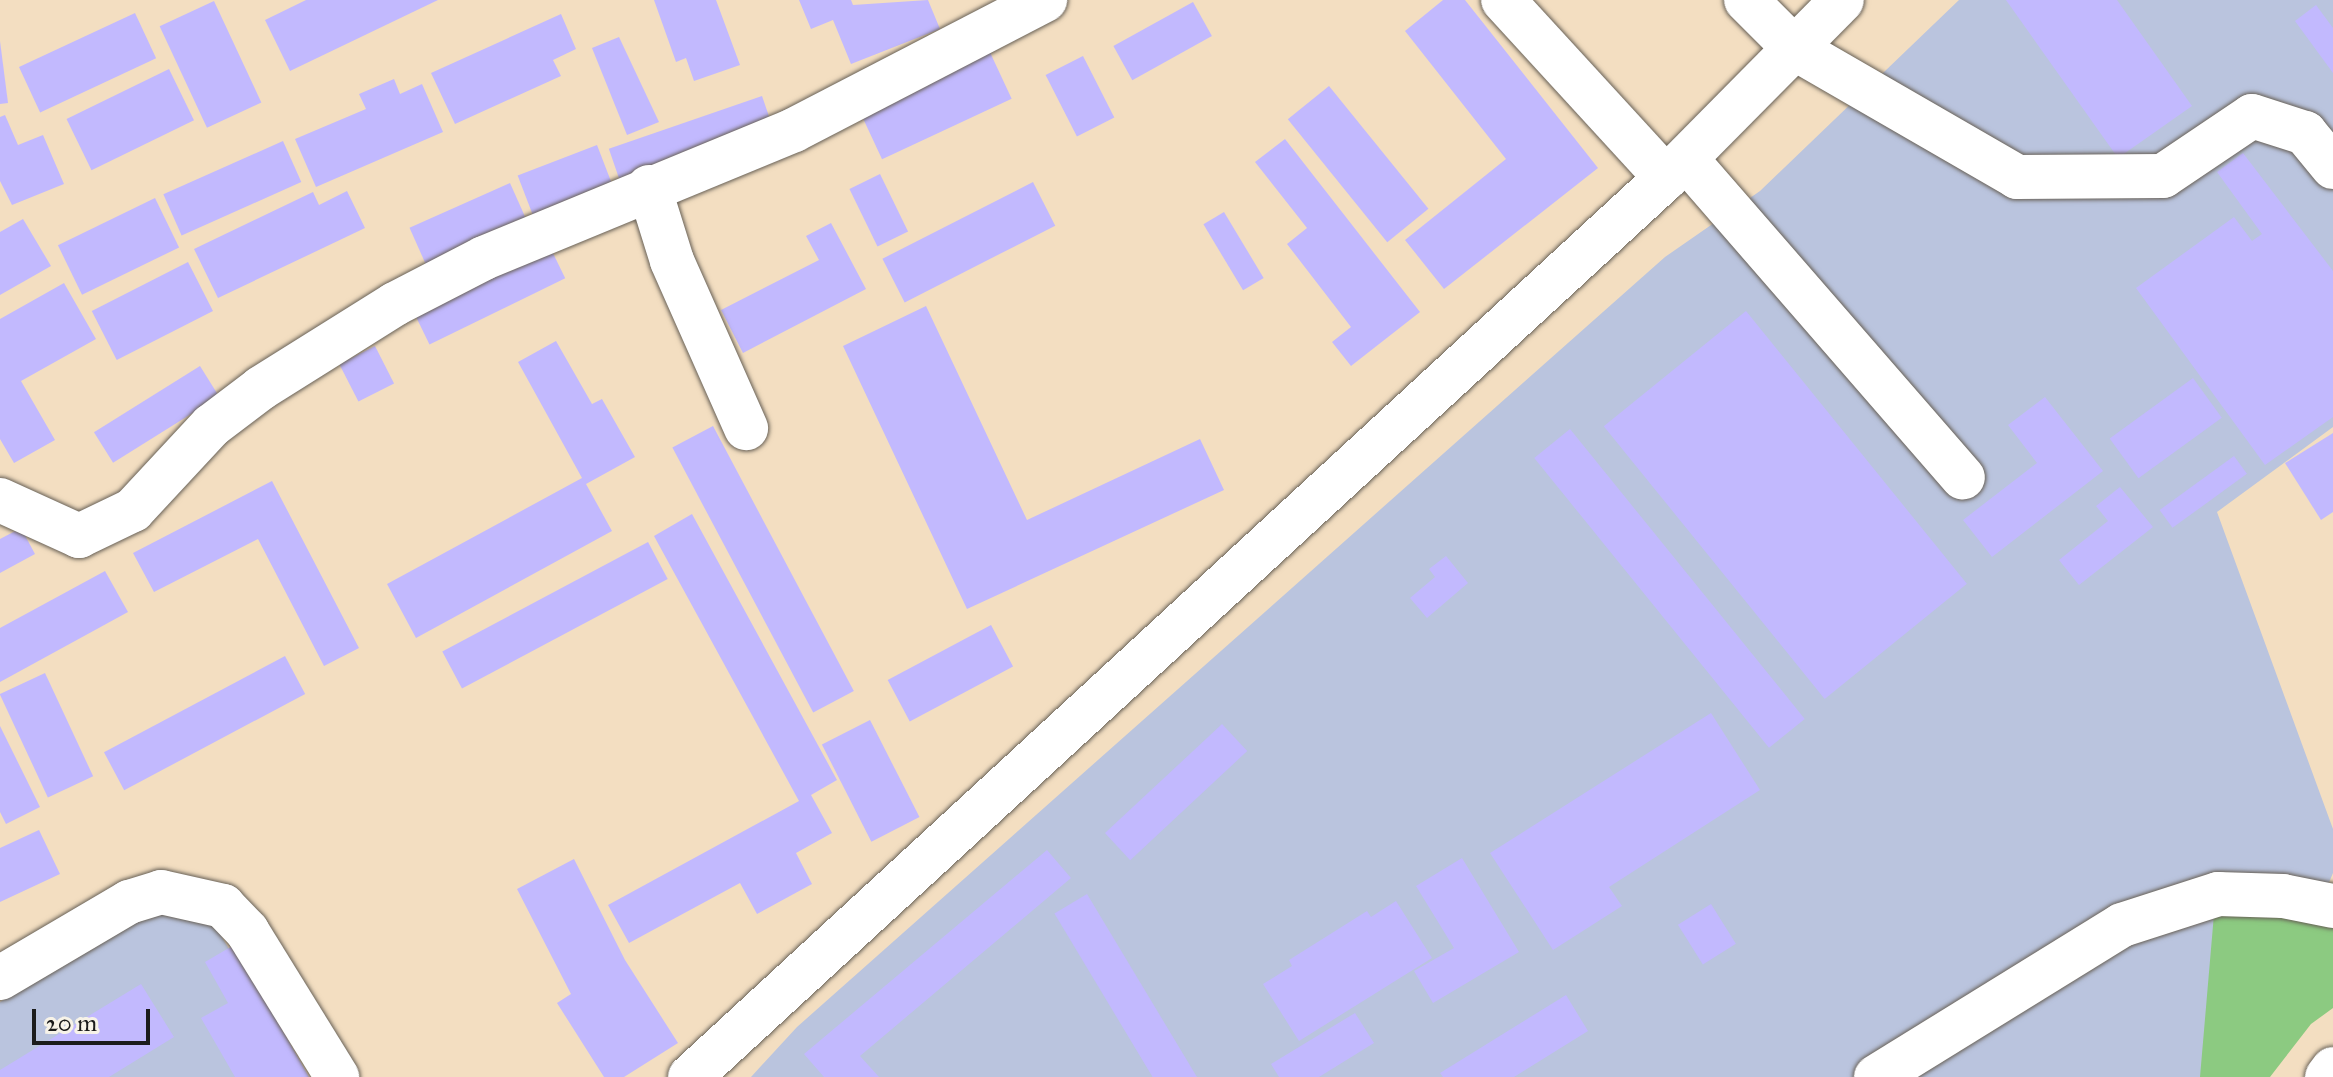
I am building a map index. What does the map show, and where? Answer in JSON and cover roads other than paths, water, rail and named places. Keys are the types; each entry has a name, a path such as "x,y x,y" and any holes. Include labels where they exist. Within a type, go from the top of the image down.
{"street":[{"path":"0,500 79,536 133,510 211,426 248,398 395,304 484,258 649,187 794,130 1045,0"},
{"path":"1503,0 1676,168 1963,478"},
{"path":"1746,0 1794,48 2017,177 2163,176 2252,116 2305,133 2333,167"},
{"path":"699,1074 1676,168 1842,0"},
{"path":"649,187 672,261 746,428"},
{"path":"0,978 129,902 161,892 223,906 247,931 337,1077"},
{"path":"1876,1077 2122,925 2218,894 2283,896 2333,906"},
{"path":"2327,1077 2333,1069"}]}
